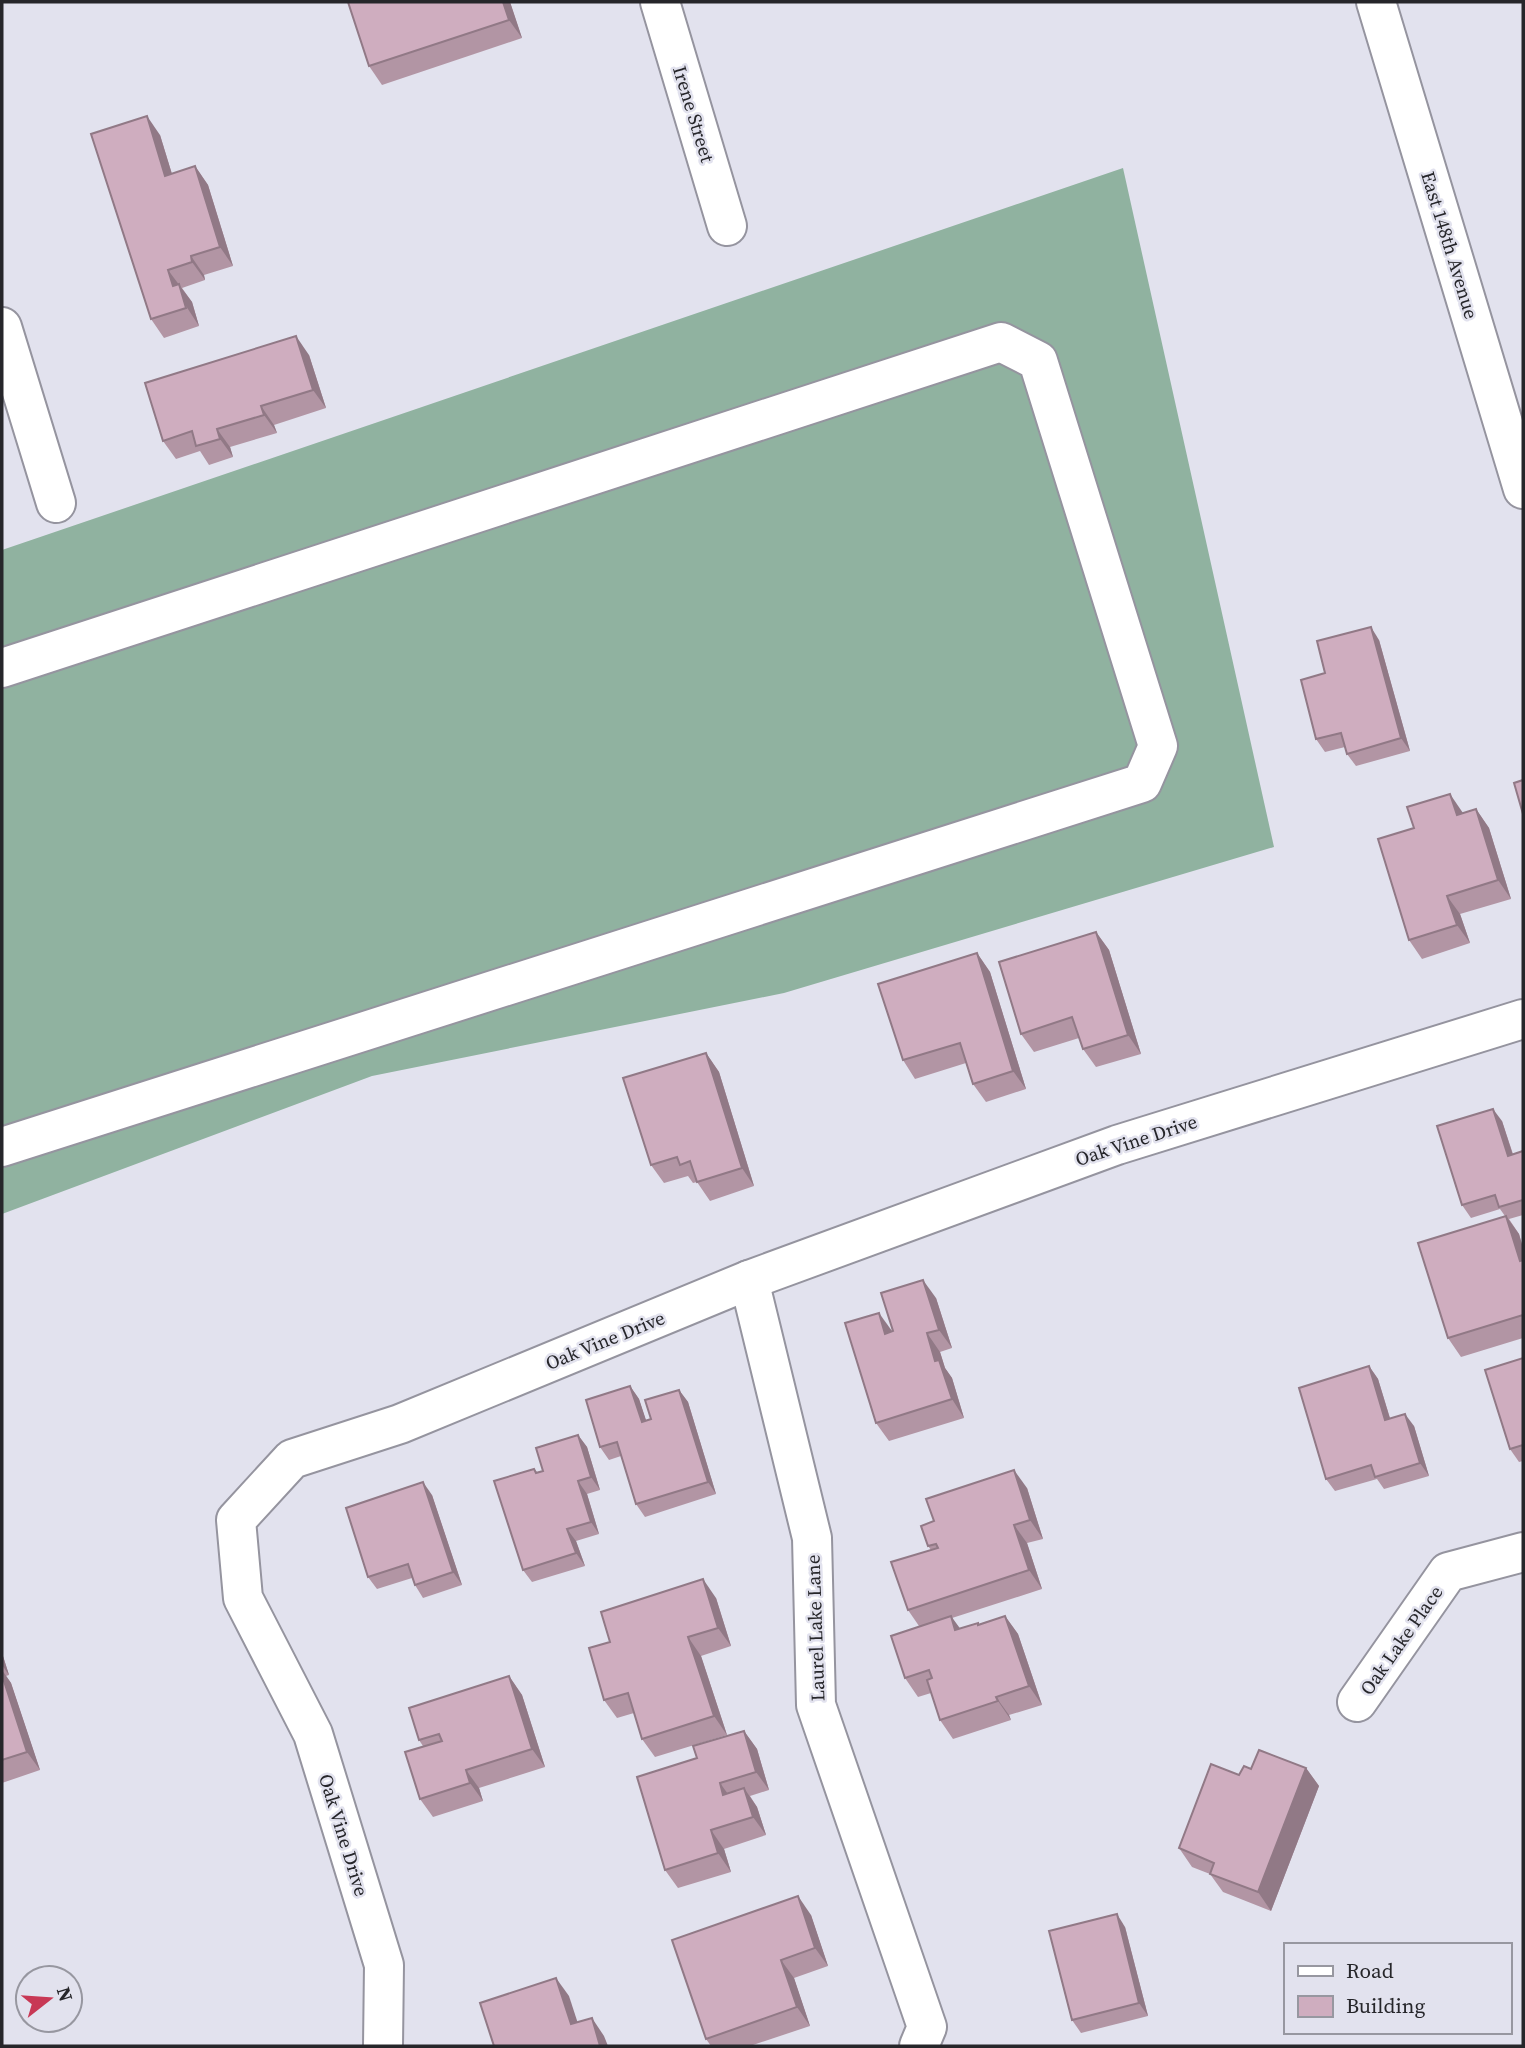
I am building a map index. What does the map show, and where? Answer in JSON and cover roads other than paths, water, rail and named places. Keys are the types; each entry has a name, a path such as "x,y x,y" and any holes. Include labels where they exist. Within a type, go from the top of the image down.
{"street":[{"name":"Irene Street","path":"660,2 727,226"},
{"name":"East 148th Avenue","path":"1376,2 1523,489"},
{"path":"2,327 56,503"},
{"path":"2,668 1001,342 1038,361 1158,746 1142,783 2,1147"},
{"name":"Oak Vine Drive","path":"383,2046 384,1965 313,1734 243,1598 236,1520 292,1459 400,1424 750,1280 1117,1145 1523,1019"},
{"name":"Laurel Lake Lane","path":"750,1280 812,1538 816,1705 927,2027 919,2046"},
{"name":"Oak Lake Place","path":"1357,1702 1448,1572 1523,1552"}]}
